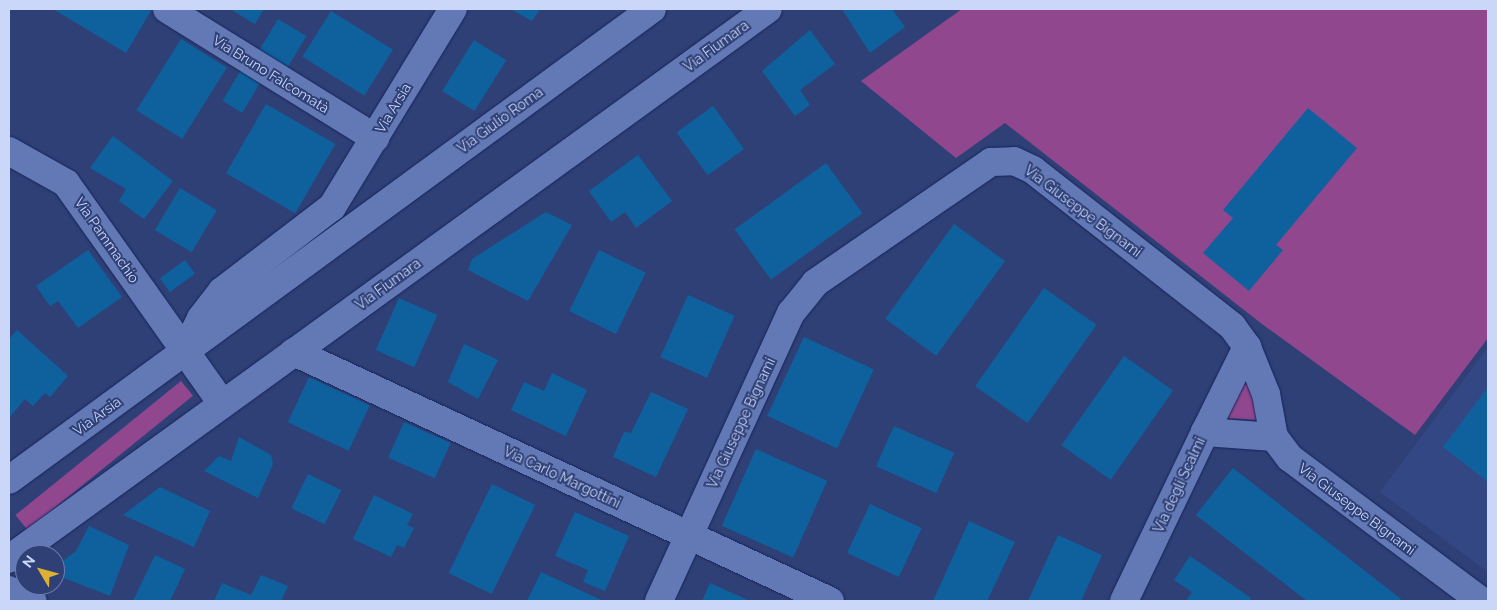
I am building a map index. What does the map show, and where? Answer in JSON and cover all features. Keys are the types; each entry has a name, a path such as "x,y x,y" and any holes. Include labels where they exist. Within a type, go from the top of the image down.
{"street":[{"name":"Via Bruno Falcomatà","path":"167,9 375,138"},
{"name":"Via Arsia","path":"186,351 201,318 222,291 332,207 453,9"},
{"name":"Via Giulio Roma","path":"349,231 652,9"},
{"name":"Via Fiumara","path":"9,559 768,9"},
{"name":"Via Pammachio","path":"9,151 66,182 222,403"},
{"name":"Via Giuseppe Bignami","path":"659,601 792,313 816,283 991,162 1014,161 1033,170 1232,326 1247,347 1266,394 1274,438 1290,458 1481,601"},
{"path":"332,207 349,231"},
{"name":"Via Arsia","path":"9,480 349,231"},
{"path":"1205,432 1247,347"},
{"name":"Via Carlo Margottini","path":"294,352 830,601"},
{"name":"Via degli Scalmi","path":"1124,601 1205,432 1274,438"},
{"path":"9,590 33,601"}],"shaded area":[{"path":"962,9 1488,9 1488,338 1415,435 1262,324 1005,123 956,158 861,81"},
{"path":"1488,347 1488,572 1380,492"},
{"path":"1247,380 1260,420 1226,418"},
{"path":"181,381 193,396 27,530 15,515"}],"building":[{"path":"53,9 152,9 126,53"},
{"path":"230,9 264,9 255,24"},
{"path":"511,9 540,9 532,21"},
{"path":"842,9 892,9 905,27 870,53"},
{"path":"331,11 393,50 364,95 302,57"},
{"path":"278,19 306,36 287,68 259,51"},
{"path":"810,30 835,64 800,90 810,105 795,116 762,71"},
{"path":"181,39 227,68 182,139 136,110"},
{"path":"474,40 506,60 474,111 442,91"},
{"path":"241,70 261,82 242,113 222,101"},
{"path":"266,104 335,144 295,213 226,173"},
{"path":"713,106 744,149 708,175 677,132"},
{"path":"1308,108 1357,148 1276,245 1283,250 1249,291 1203,253 1233,218 1223,210"},
{"path":"113,136 173,181 144,219 119,201 126,189 90,168"},
{"path":"638,155 672,201 636,228 625,212 611,222 589,191"},
{"path":"826,163 862,213 771,280 735,229"},
{"path":"180,188 217,210 192,252 155,230"},
{"path":"546,212 572,225 528,301 468,270 472,259"},
{"path":"954,224 1005,261 936,356 885,319"},
{"path":"88,250 122,297 78,328 58,301 50,306 36,286"},
{"path":"599,250 646,273 616,334 569,311"},
{"path":"185,260 195,274 170,292 160,278"},
{"path":"1044,288 1096,325 1028,423 975,386"},
{"path":"688,295 735,316 707,378 660,357"},
{"path":"399,298 437,315 414,367 376,350"},
{"path":"17,330 68,376 50,397 45,393 33,406 25,399 9,418 9,339"},
{"path":"804,337 874,370 837,448 767,416"},
{"path":"464,344 498,360 478,399 448,382"},
{"path":"1124,356 1173,390 1111,480 1061,445"},
{"path":"552,373 587,390 566,436 511,410 524,382 544,391"},
{"path":"309,377 370,405 349,451 288,422"},
{"path":"1488,387 1488,482 1443,447"},
{"path":"651,392 688,409 656,477 613,457 624,432 631,433"},
{"path":"404,422 451,443 435,478 388,458"},
{"path":"894,426 954,453 936,493 876,466"},
{"path":"239,437 271,455 273,464 258,498 204,471 219,456 231,461"},
{"path":"756,449 827,481 793,557 722,526"},
{"path":"1233,468 1401,599 1399,601 1307,601 1196,515"},
{"path":"308,474 341,490 325,524 291,508"},
{"path":"492,484 535,505 492,594 449,573"},
{"path":"160,487 210,511 194,547 123,515"},
{"path":"374,495 413,514 407,525 414,528 404,548 397,545 391,557 353,539"},
{"path":"870,504 922,528 899,577 847,553"},
{"path":"575,512 629,536 605,591 583,582 588,570 555,556"},
{"path":"969,521 1015,542 987,601 933,601"},
{"path":"89,526 129,545 110,596 65,578 65,559 76,551"},
{"path":"1058,535 1102,555 1081,601 1028,601"},
{"path":"155,555 185,569 170,601 133,601"},
{"path":"1190,556 1251,598 1249,601 1186,601 1192,592 1174,580"},
{"path":"541,572 601,600 527,601"},
{"path":"261,575 288,586 281,601 214,601 222,583 251,595"},
{"path":"710,583 750,601 702,601"}]}
